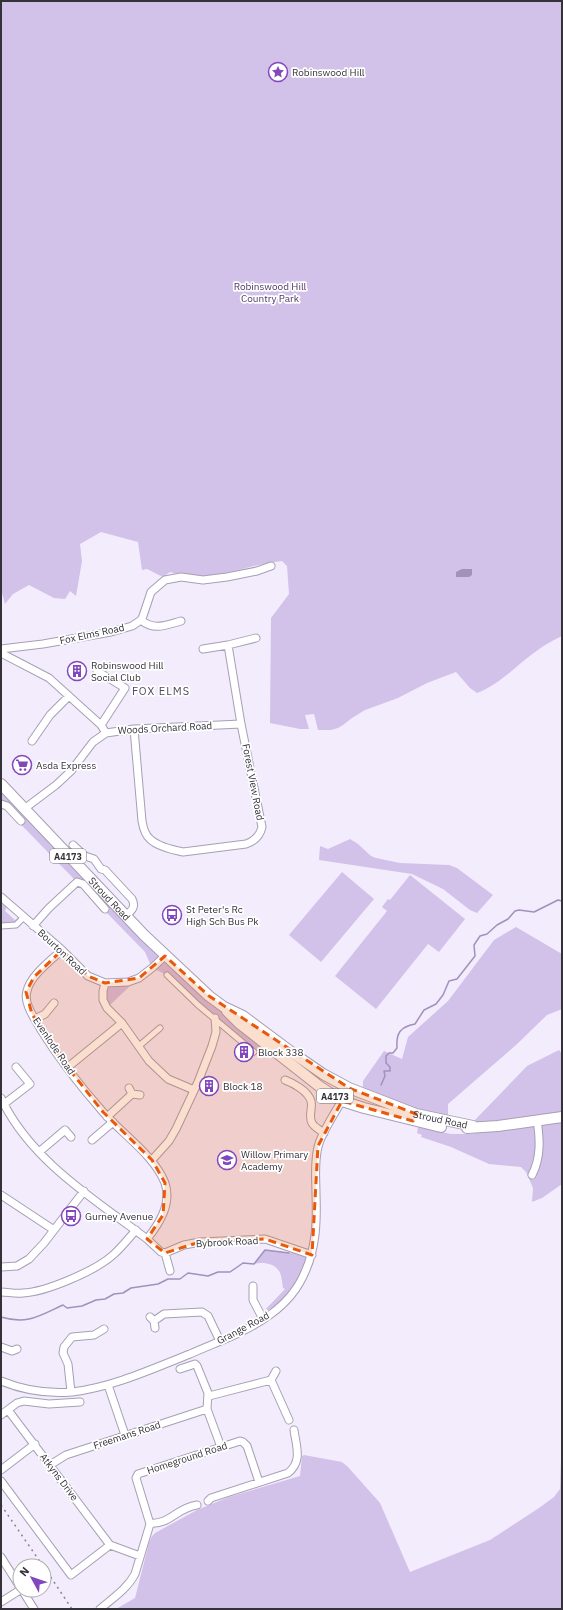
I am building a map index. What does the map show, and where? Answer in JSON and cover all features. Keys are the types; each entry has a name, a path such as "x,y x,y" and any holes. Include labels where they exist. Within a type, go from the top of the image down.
{"main road":[{"name":"Stroud Road","path":"1,784 165,956 209,996 224,1007 243,1016 323,1074 349,1088 439,1126 464,1128 473,1126 498,1126 537,1120"},
{"name":"Stroud Road","path":"224,1007 233,1018 244,1027 320,1086 342,1100 364,1108 415,1117"},
{"name":"A4173","path":"537,1120 562,1117"}],"street":[{"path":"181,621 157,627 150,626 141,620 144,616 150,592 165,580 181,577 203,580 227,577 257,571 271,566"},
{"name":"Fox Elms Road","path":"1,649 43,644 111,632 132,626 141,620"},
{"path":"203,649 256,638"},
{"name":"Forest View Road","path":"134,729 144,828 150,839 175,851 183,852 246,844 253,841 261,832 262,827 241,724 228,645"},
{"path":"1,653 49,678 101,725 106,733"},
{"path":"97,671 125,688 101,725"},
{"path":"32,741 50,715 69,696"},
{"name":"Woods Orchard Road","path":"24,809 56,785 70,771 93,742 99,736 106,733 134,729 241,724"},
{"path":"1,804 7,806 21,820"},
{"path":"73,844 85,856 94,860 101,869 105,870 132,898 134,908 126,916"},
{"path":"89,878 101,869"},
{"path":"34,926 49,908 77,882 82,884 105,909"},
{"name":"Bourton Road","path":"1,897 62,950 88,976 105,983 128,982 139,978 165,956"},
{"path":"1,926 16,925 24,917"},
{"name":"Evenlode Road","path":"62,950 29,983 26,992 27,1000 35,1019 68,1067 110,1120 152,1160 165,1183 166,1200 163,1215 157,1227 147,1239"},
{"path":"167,975 198,1005 254,1052"},
{"path":"105,983 103,1000 107,1008 122,1023 150,1061 168,1079 194,1090"},
{"path":"35,1019 45,1014 55,1002"},
{"path":"152,1160 169,1141 194,1090 212,1046 216,1032 215,1018"},
{"path":"68,1067 122,1023"},
{"path":"139,1046 160,1028"},
{"path":"16,1067 30,1084 2,1101 26,1138 53,1166 136,1230 161,1252 165,1253 170,1271"},
{"path":"285,1080 293,1083 308,1096 311,1101 310,1115 312,1123 324,1133"},
{"name":"Grange Road","path":"1,1381 11,1385 46,1392 71,1392 108,1385 142,1374 220,1341 263,1320 277,1309 294,1292 305,1274 312,1255 315,1234 316,1157 318,1146 349,1088"},
{"path":"93,1138 110,1120 130,1091 140,1095"},
{"path":"532,1175 538,1160 539,1144 537,1120"},
{"path":"39,1152 65,1130 71,1137"},
{"path":"1,1267 16,1266 26,1262 34,1255 84,1191"},
{"path":"1,1194 54,1230"},
{"path":"1,1292 23,1293 52,1286 67,1280 98,1265 112,1256 136,1230"},
{"name":"Bybrook Road","path":"165,1253 184,1245 200,1242 265,1239 312,1255"},
{"path":"255,1289 253,1300 263,1320"},
{"path":"153,1322 164,1314 202,1312 208,1316 220,1341"},
{"path":"71,1392 68,1364 63,1353 67,1341 72,1337 94,1335 104,1329"},
{"path":"1,1347 14,1352"},
{"path":"180,1369 196,1365 209,1396 207,1409 221,1447"},
{"path":"209,1396 271,1380 276,1371"},
{"path":"271,1380 288,1421"},
{"path":"108,1385 125,1436"},
{"path":"1,1415 17,1403 24,1401 49,1404 80,1402"},
{"name":"Freemans Road","path":"50,1465 66,1455 207,1409"},
{"name":"Atkyns Drive","path":"8,1410 110,1545"},
{"path":"208,1501 211,1498 288,1472 294,1468 298,1462 294,1430"},
{"name":"Homeground Road","path":"150,1523 137,1476 237,1441 245,1444 259,1482"},
{"path":"1,1470 35,1444"},
{"path":"1,1481 71,1575 110,1545 140,1556"},
{"path":"100,1609 127,1587 135,1574 150,1523 163,1523 178,1512 192,1505"},
{"path":"1,1557 12,1574"},
{"path":"1,1602 12,1595"},
{"path":"26,1598 34,1609"}],"highlighted area":[{"path":"62,950 88,976 105,983 139,978 165,956 209,996 349,1088 416,1114 413,1121 342,1101 318,1146 312,1255 265,1239 200,1242 165,1253 147,1239 163,1215 165,1183 152,1160 103,1112 58,1055 32,1014 26,992 34,977"}],"green space":[{"name":"Robinswood Hill Country Park","path":"1,1 562,1 562,636 525,659 506,676 477,693 470,688 456,672 427,683 398,698 365,710 338,728 331,730 318,730 314,714 305,715 309,729 300,729 270,723 271,618 289,594 287,566 282,561 213,575 199,576 170,572 163,577 147,569 142,570 138,542 101,532 80,544 82,561 76,596 70,591 65,599 54,598 29,585 13,594 5,604 1,589"},
{"path":"1,784 86,874 266,1043 254,1052 167,975 152,968 145,952 1,804"},
{"path":"350,839 371,856 376,858 400,863 449,865 457,868 493,895 477,913 470,910 443,889 412,874 319,860 320,846 328,849"},
{"path":"342,872 374,899 321,962 289,935"},
{"path":"410,875 465,919 439,952 428,944 376,1009 335,976 387,911 382,907 388,899 390,900"},
{"path":"3,904 7,907 5,911 15,920 19,917 20,918 16,922 1,925 1,906"},
{"path":"516,927 562,954 562,1009 547,1015 516,1045 448,1104 448,1117 406,1107 363,1087 363,1081 384,1051 402,1059 408,1037 448,1001 494,940"},
{"path":"130,983 129,987 109,1006 105,999 107,987"},
{"path":"559,1050 562,1054 562,1184 542,1198 532,1202 533,1188 526,1172 521,1167 489,1164 451,1147 421,1137 422,1135 417,1133 418,1127 451,1134 474,1134 474,1121 527,1066"},
{"path":"265,1250 312,1255 305,1273 293,1288 270,1309 264,1311 285,1289 283,1288 281,1275 277,1268 268,1264 254,1264"},
{"path":"304,1455 342,1462 348,1467 380,1503 410,1572 490,1540 554,1497 560,1489 562,1460 562,1609 116,1609 135,1598 149,1543 155,1533 197,1510 229,1497 300,1476 302,1456"}],"shaded area":[{"path":"462,569 472,569 472,575 469,577 456,577 456,572"}],"waterway":[{"path":"381,1085 385,1076 384,1071 390,1071 390,1067 386,1063 386,1056 389,1053 393,1053 397,1048 398,1035 402,1029 415,1024 424,1010 436,1004 443,995 449,981 457,979 475,956 474,945 480,936 487,934 497,925 508,919 515,911 519,910 534,912 558,900 562,901"},
{"path":"1,1317 26,1320 40,1316 63,1305 67,1308 82,1306 96,1300 105,1299 114,1294 123,1293 131,1288 158,1284 168,1279 180,1279 188,1273 208,1276 218,1272 230,1272 243,1263 254,1264 265,1250 289,1253"}],"railway":[{"path":"1,1505 37,1558"},
{"path":"52,1579 72,1609"}],"place":[{"name":"Robinswood Hill","path":"278,72"},
{"name":"Robinswood Hill Social Club","path":"77,671"},
{"name":"Asda Express","path":"22,765"},
{"name":"St Peter's Rc High Sch Bus Pk","path":"172,915"},
{"name":"Block 338","path":"244,1052"},
{"name":"Block 18","path":"209,1086"},
{"name":"Willow Primary Academy","path":"227,1160"},
{"name":"Gurney Avenue","path":"71,1216"}],"district":[{"name":"FOX ELMS","path":"161,691"}]}
